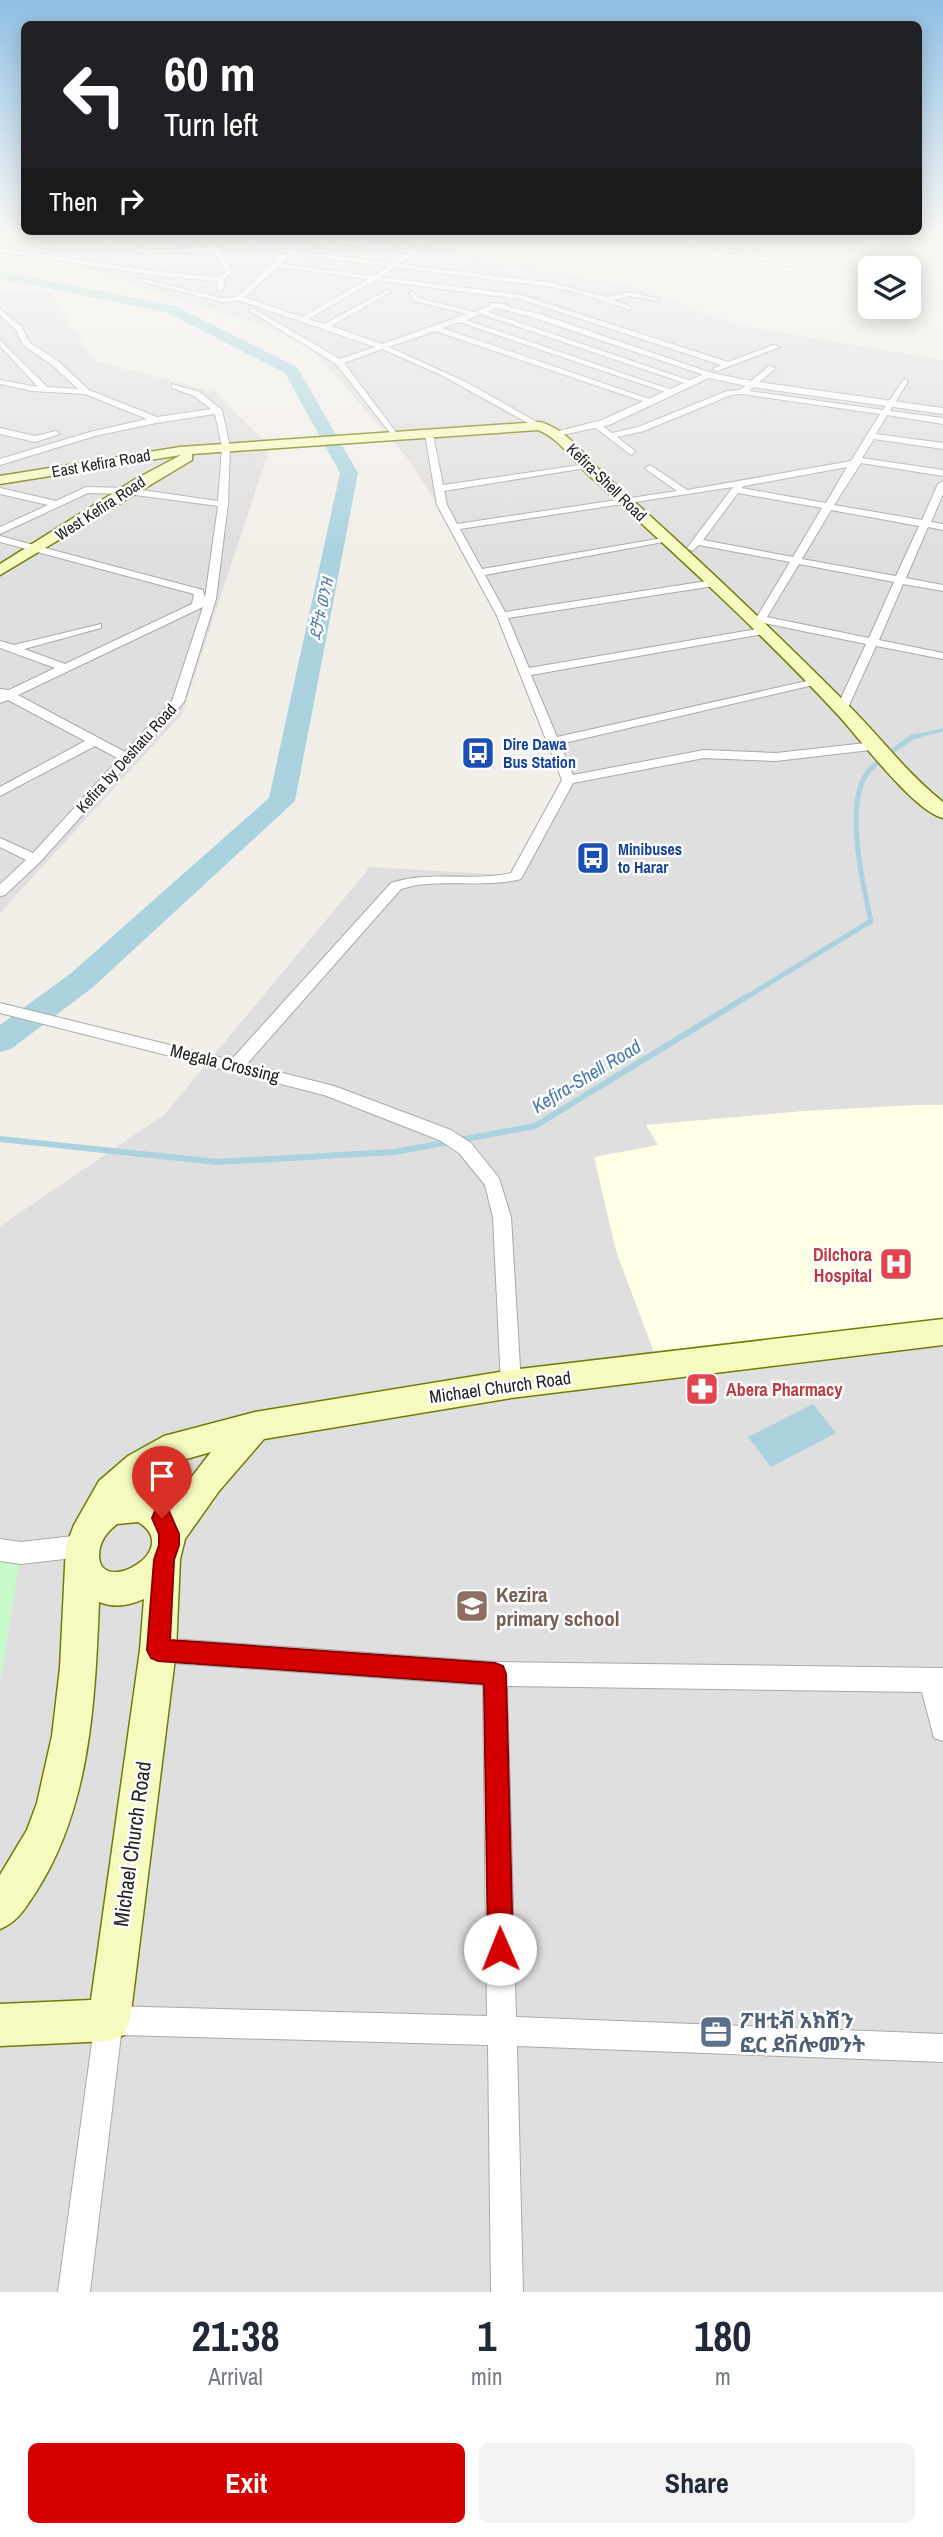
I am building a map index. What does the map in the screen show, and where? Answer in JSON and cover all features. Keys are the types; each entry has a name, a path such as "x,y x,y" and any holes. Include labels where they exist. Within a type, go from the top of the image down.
{"main road":[{"name":"Kefira-Shell Road","path":"202,450 540,426 557,433 587,467 760,625 919,793 943,812"},
{"name":"East Kefira Road","path":"0,480 147,454 202,450"},
{"name":"West Kefira Road","path":"0,570 128,491 142,479 202,450"},
{"path":"142,479 147,454"},
{"name":"Michael Church Road","path":"0,1909 44,1838 64,1776 78,1671 86,1545 111,1492 164,1451 255,1426 511,1384 943,1332"},
{"path":"167,1547 162,1518 152,1509 142,1506 120,1507 106,1513 86,1545 93,1581 117,1589 133,1587 145,1580 167,1547 208,1480 255,1426"},
{"name":"Michael Church Road","path":"109,2020 158,1650 167,1547"},
{"path":"0,2025 109,2020"}],"street":[{"path":"25,341 86,391 156,420"},
{"path":"305,341 340,362 395,436"},
{"path":"366,341 459,381 540,426"},
{"path":"340,362 404,341"},
{"path":"472,341 651,401"},
{"path":"522,341 671,391"},
{"path":"564,341 690,382"},
{"path":"612,341 747,388 889,409 943,421"},
{"path":"659,341 726,364"},
{"path":"0,342 45,390"},
{"path":"576,377 674,346"},
{"path":"557,433 596,425 710,374 726,364 776,347"},
{"path":"10,363 20,362"},
{"path":"610,436 641,429 747,388 772,368"},
{"path":"760,625 904,381"},
{"path":"0,382 32,389 86,391"},
{"path":"175,386 197,394 216,411"},
{"path":"7,393 32,389"},
{"path":"889,409 943,411"},
{"path":"0,461 83,437 156,420 216,411"},
{"name":"Kefira by Deshatu Road","path":"0,892 35,859 178,702 211,599 223,504 226,447 221,416 216,411"},
{"path":"596,425 631,452"},
{"path":"24,426 83,437"},
{"path":"1,432 34,439 60,433"},
{"path":"429,434 442,505 502,616 527,672 568,780"},
{"path":"873,436 943,446"},
{"path":"456,527 737,487 858,462 943,473"},
{"path":"438,489 587,467"},
{"path":"650,468 685,493"},
{"path":"842,709 943,484"},
{"path":"737,487 943,527"},
{"path":"686,556 737,487"},
{"path":"0,531 86,490 128,491 223,504"},
{"path":"0,491 58,504"},
{"path":"0,539 199,592 197,605"},
{"path":"478,573 669,540"},
{"path":"696,542 943,588"},
{"path":"502,616 713,583"},
{"path":"3,695 211,599"},
{"path":"527,672 760,625 943,656"},
{"path":"12,649 97,626"},
{"path":"0,643 65,668"},
{"path":"552,742 816,683"},
{"path":"3,695 128,759"},
{"path":"0,792 93,742"},
{"path":"568,780 704,754 776,757 882,753"},
{"path":"236,1065 376,911 394,887 407,882 487,883 516,876 568,780"},
{"path":"0,842 35,859"},
{"name":"Megala Crossing","path":"0,1008 328,1090 445,1135 465,1148 493,1183 502,1217 511,1384"},
{"path":"0,1550 21,1553 86,1545"},
{"path":"158,1650 495,1674 937,1680 943,1729"},
{"path":"495,1674 507,2292"},
{"path":"74,2292 109,2020 502,2031 943,2048"}],"shaded area":[{"path":"0,341 81,341 94,361 215,392 270,447 182,714 0,913"},
{"path":"305,341 831,341 943,360 943,2292 0,2292 0,1226 164,1115 370,867 512,875 574,779 495,596 408,459"},
{"path":"943,1105 943,1322 655,1355 616,1251 594,1157 658,1145 646,1125 804,1111"}],"green space":[{"path":"0,1549 21,1553 0,1682"}],"water":[{"path":"813,1404 836,1433 771,1467 748,1437"}],"waterway":[{"name":"ደቻቱ ወንዝ","path":"0,1041 81,981 282,801 349,473 291,370 233,341"},
{"name":"Kefira-Shell Road","path":"912,737 943,730"},
{"name":"Kefira-Shell Road","path":"912,737 918,736"},
{"name":"Kefira-Shell Road","path":"740,1001 871,921 857,844 857,802 861,784 878,762 912,737"},
{"name":"Kefira-Shell Road","path":"459,1140 535,1126 743,999"},
{"name":"Kefira-Shell Road","path":"0,1139 217,1162 394,1152 449,1142"}],"place":[{"name":"Dire Dawa Bus Station","path":"478,753"},
{"name":"Minibuses to Harar","path":"593,858"},
{"name":"Dilchora Hospital","path":"896,1264"},
{"name":"Abera Pharmacy","path":"702,1389"},
{"name":"Kezira primary school","path":"472,1606"},
{"name":"ፖዘቲቭ አክሽን ፎር ደቨሎመንት","path":"716,2032"}],"route":[{"path":"162,1518 169,1534 169,1545 164,1560 158,1650 495,1674 500,1949"}]}
